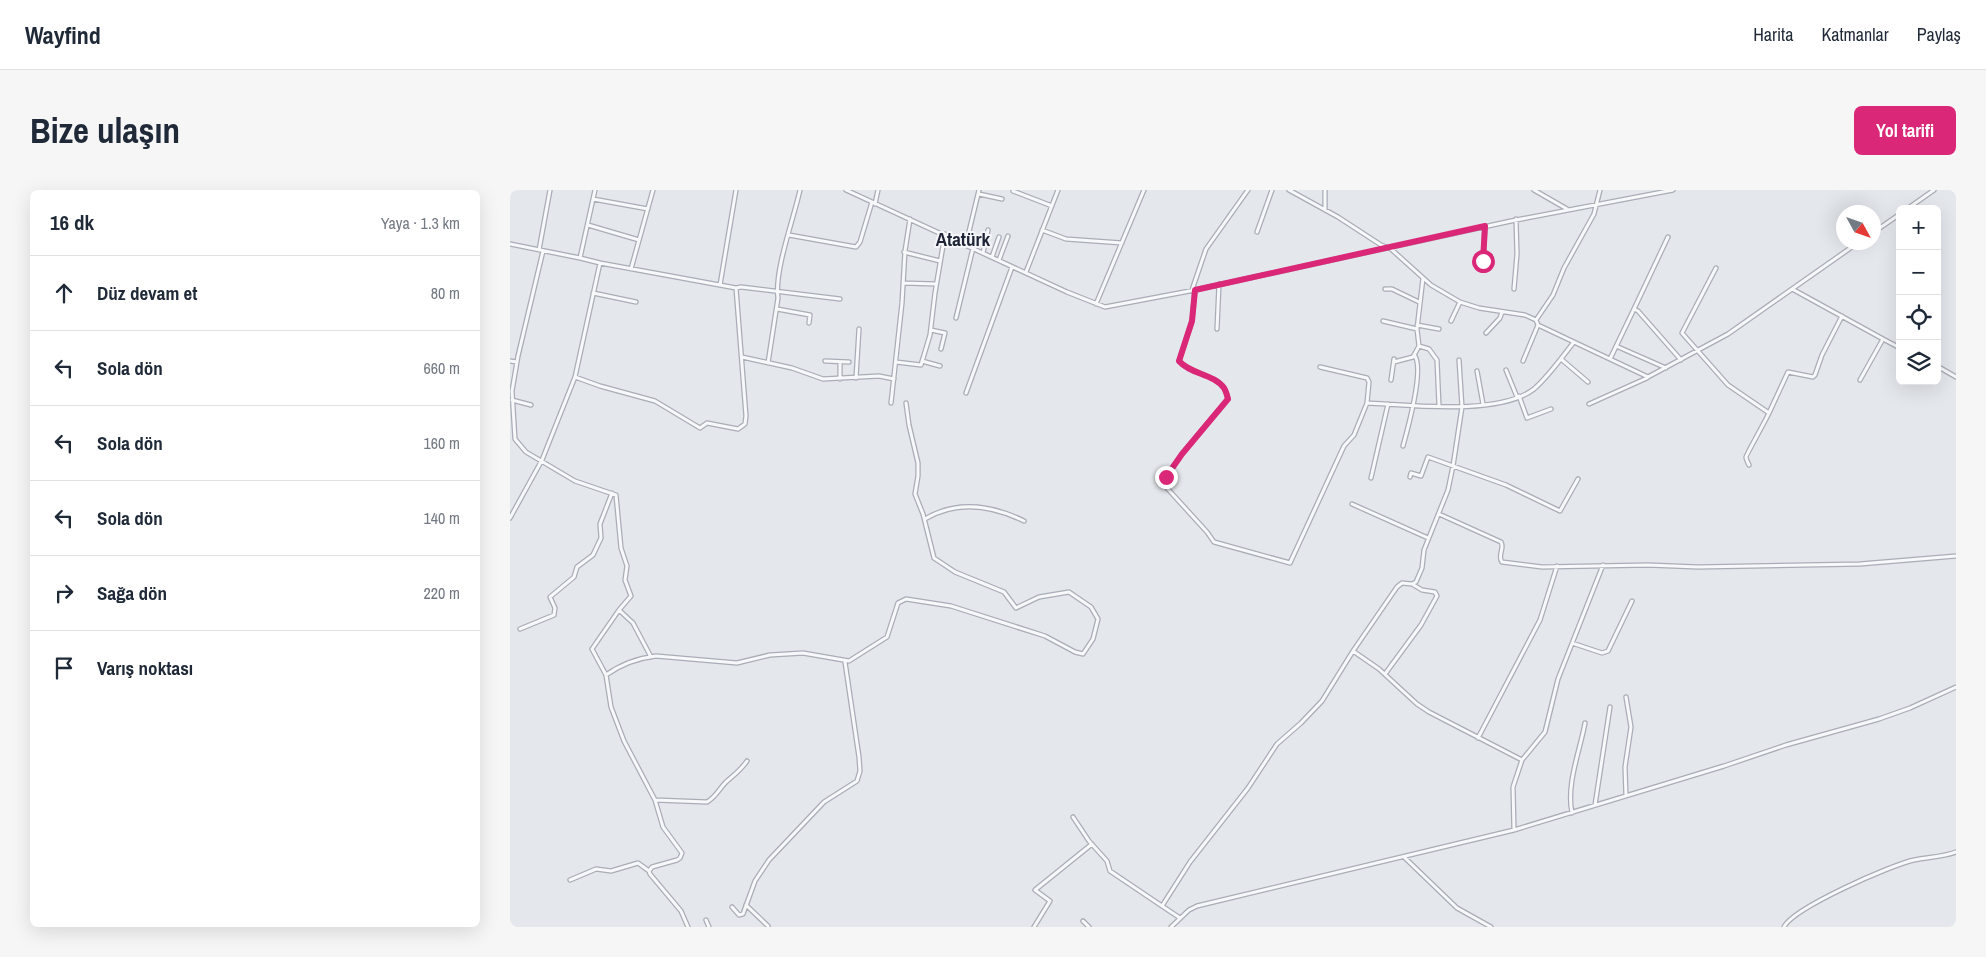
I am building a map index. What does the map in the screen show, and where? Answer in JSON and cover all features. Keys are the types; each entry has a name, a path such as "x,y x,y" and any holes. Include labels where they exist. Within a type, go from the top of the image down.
{"street":[{"path":"550,190 541,251 517,362 512,400 515,439 526,452 575,481 616,495 621,548 626,566 625,580 631,596 592,649 606,675 611,707 624,741 655,800 663,827 682,853 680,858 652,867 650,871"},
{"path":"580,258 595,190"},
{"path":"631,269 653,190"},
{"path":"720,286 736,190"},
{"path":"768,363 780,268 800,190"},
{"path":"846,190 966,244 1012,267 1105,307 1193,290 1595,203 1673,190"},
{"path":"789,235 856,247 860,242 878,190"},
{"path":"1026,272 1058,190"},
{"path":"1096,304 1144,190"},
{"path":"1248,190 1206,249 1193,290 1192,321 1179,361 1189,369 1215,381 1223,387 1228,399 1182,454 1166,477 1166,487 1214,542 1290,563 1344,446 1354,436 1367,403 1369,382 1367,378 1320,367"},
{"path":"1257,232 1272,190"},
{"path":"1289,190 1395,252 1432,285 1460,302 1479,308 1525,315 1536,320 1538,325 1648,377"},
{"path":"1325,190 1325,210"},
{"path":"1534,190 1567,209"},
{"path":"1536,320 1553,295 1564,268 1594,214 1595,203 1600,190"},
{"path":"1913,205 1934,190"},
{"path":"1013,191 1052,206"},
{"path":"966,244 979,192 1002,199"},
{"path":"593,200 648,210"},
{"path":"1881,227 1896,217"},
{"path":"891,403 903,283 904,252 910,219"},
{"path":"1514,289 1517,254 1516,220"},
{"path":"588,224 639,240"},
{"path":"1483,261 1485,226"},
{"path":"983,253 988,230"},
{"path":"1042,230 1066,239 1122,243"},
{"path":"896,362 921,365 931,330 944,234"},
{"path":"998,260 1008,236"},
{"path":"992,257 999,237"},
{"path":"1610,358 1668,237"},
{"path":"510,244 720,286 777,290 840,299"},
{"path":"956,318 973,248"},
{"path":"1589,404 1666,368 1728,334 1794,290 1848,250"},
{"path":"904,252 940,261"},
{"path":"510,518 542,460 575,378 600,263"},
{"path":"966,392 1012,267"},
{"path":"1716,268 1682,331 1697,352 1728,385 1769,413"},
{"path":"1403,446 1414,405 1418,365 1415,356 1419,346 1417,327 1423,277"},
{"path":"903,283 936,284"},
{"path":"1217,329 1219,284"},
{"path":"575,378 655,401 700,428 707,423 738,429 745,424 746,416 736,288"},
{"path":"1386,289 1392,289 1420,302"},
{"path":"1794,290 1896,346"},
{"path":"594,293 636,302"},
{"path":"1451,321 1460,302"},
{"path":"776,309 810,315 810,323"},
{"path":"1634,309 1638,311 1681,360"},
{"path":"1486,333 1500,318 1502,312"},
{"path":"1749,465 1746,459 1747,452 1757,438 1788,372 1812,377 1815,375 1822,355 1842,316"},
{"path":"1383,321 1439,329"},
{"path":"1523,360 1538,325"},
{"path":"856,378 859,329"},
{"path":"931,330 945,333 941,349"},
{"path":"1860,380 1883,339"},
{"path":"1367,403 1462,407 1509,400 1533,389 1574,342"},
{"path":"1419,346 1429,349 1437,360 1439,406"},
{"path":"1616,346 1666,368"},
{"path":"742,356 792,368 823,379 879,376 894,379"},
{"path":"1391,380 1394,360 1415,356"},
{"path":"1561,359 1588,382"},
{"path":"1411,584 1416,582 1422,568 1424,550 1428,538 1448,490 1462,407 1459,360"},
{"path":"510,361 517,362"},
{"path":"825,361 848,362"},
{"path":"922,361 940,366"},
{"path":"840,362 840,379"},
{"path":"1941,368 1956,376"},
{"path":"1506,370 1527,418 1551,409"},
{"path":"1477,371 1483,404"},
{"path":"512,400 531,405"},
{"path":"606,675 613,670 651,657 737,664 770,655 803,653 845,662 859,656 887,636 898,602 906,599 952,606 1045,636 1074,652 1083,654 1093,639 1098,619 1091,607 1076,596 1069,592 1039,597 1016,608 1004,592 955,572 934,558 915,494 918,464 906,403"},
{"path":"1371,478 1388,404"},
{"path":"1410,477 1411,473 1421,476 1428,457 1506,485 1560,511 1578,479"},
{"path":"520,629 554,615 555,608 550,597 574,577 578,567 594,555 601,538 600,524 612,493"},
{"path":"1352,504 1428,538"},
{"path":"924,520 940,510 971,507 1000,511 1024,521"},
{"path":"1438,514 1501,542 1503,546 1500,558 1502,562 1530,566 1698,567 1827,565 1956,556"},
{"path":"1514,830 1513,787 1522,760 1545,732 1558,679 1603,565"},
{"path":"1478,738 1540,620 1557,566"},
{"path":"1162,906 1190,862 1248,788 1277,744 1301,724 1322,701 1353,651 1397,588 1402,583 1435,592 1437,596 1421,625 1384,674"},
{"path":"1572,644 1602,653 1608,652 1632,601"},
{"path":"619,610 633,624 651,657"},
{"path":"1353,651 1429,712 1522,760"},
{"path":"732,907 741,915 755,881 769,860 824,802 835,793 854,785 858,779 859,757 845,662"},
{"path":"1171,927 1189,910 1197,906 1514,830 1786,745 1879,719 1910,708 1956,687"},
{"path":"1626,697 1631,731 1625,767 1626,796"},
{"path":"1595,805 1610,707"},
{"path":"1572,812 1571,801 1574,774 1585,723"},
{"path":"655,800 707,802 714,798 726,782 740,772 747,762"},
{"path":"1073,817 1107,861 1110,871 1180,918"},
{"path":"1034,927 1050,901 1036,890 1092,844"},
{"path":"1784,927 1792,918 1830,895 1890,867 1956,852"},
{"path":"1404,857 1457,908 1490,927"},
{"path":"570,880 596,869 611,871 638,863 650,871 653,880 680,911 688,927"},
{"path":"746,905 768,926"},
{"path":"706,920 709,927"},
{"path":"1083,921 1088,926"}],"district":[{"name":"Atatürk","path":"963,239"}],"route":[{"path":"1166,477 1182,454 1228,399 1223,387 1215,381 1189,369 1179,361 1192,321 1195,290 1485,226 1483,261"}]}
